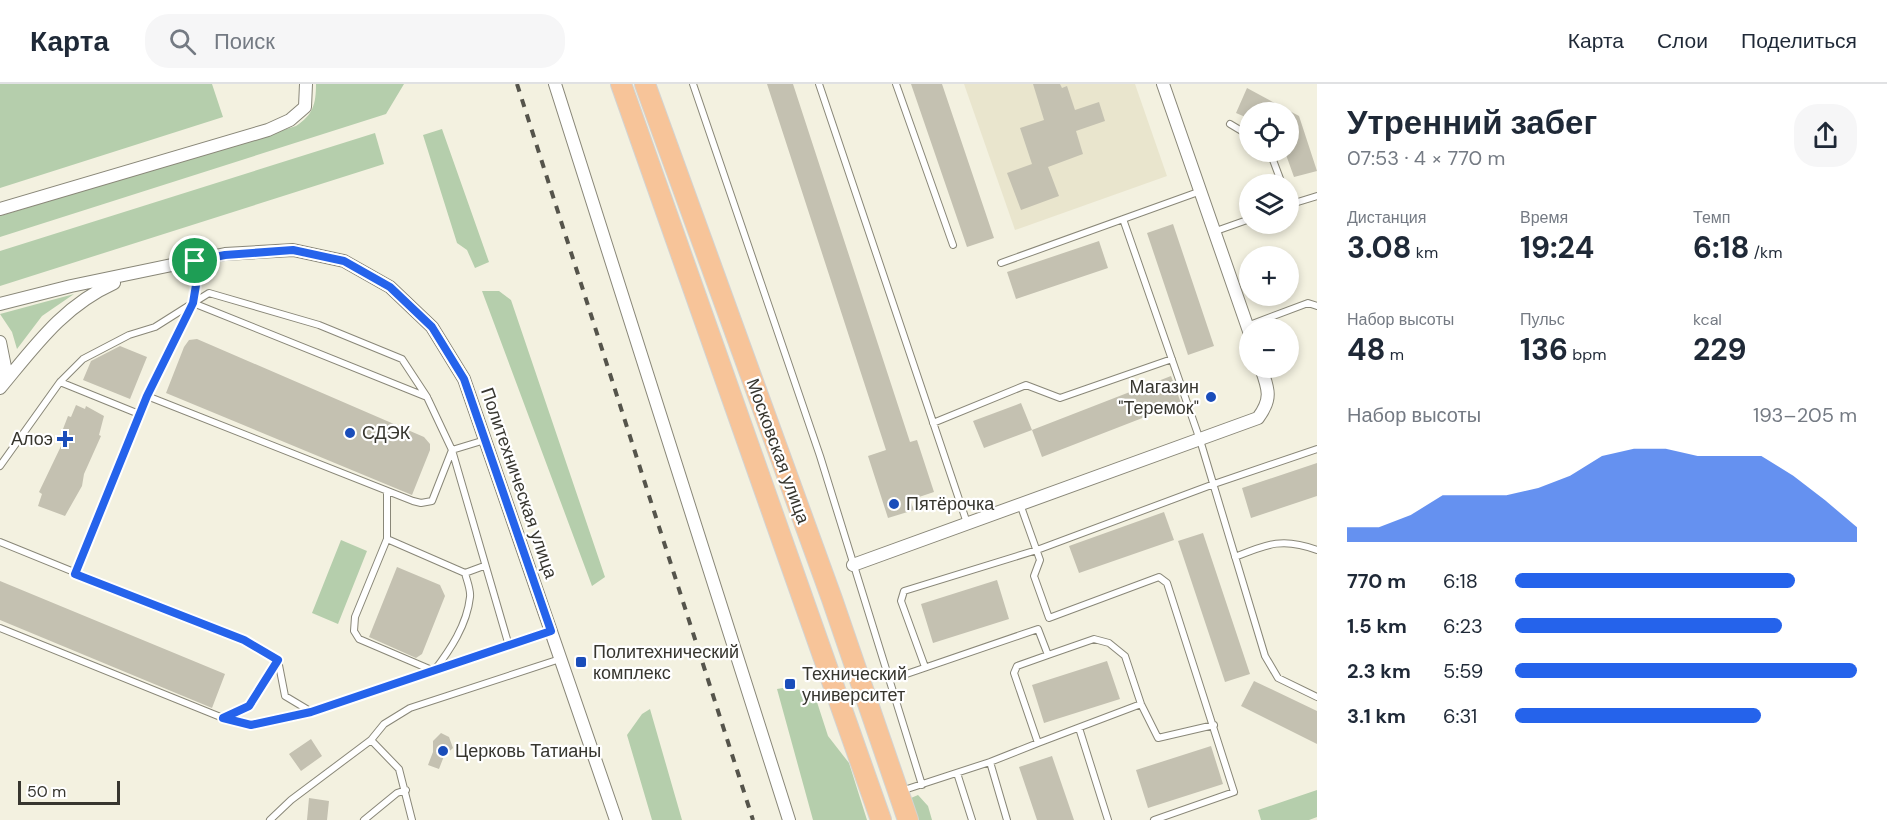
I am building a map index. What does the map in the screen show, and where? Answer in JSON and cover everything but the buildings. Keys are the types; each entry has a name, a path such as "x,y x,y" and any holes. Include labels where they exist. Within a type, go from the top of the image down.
{"main road":[{"name":"Московская улица","path":"621,84 881,820"},
{"name":"Московская улица","path":"645,84 832,598 908,820"}],"street":[{"path":"0,209 268,130 290,120 305,107 306,84"},
{"path":"555,84 789,820"},
{"path":"1163,84 1216,231 1244,318"},
{"name":"Политехническая улица","path":"0,304 72,286 225,255 293,250 344,261 390,287 432,327 464,379 616,820"},
{"path":"0,387 55,323 88,295 133,275"},
{"path":"0,342 5,367 0,387"},
{"path":"853,565 1258,418 1268,404 1265,378"}],"lane":[{"path":"693,84 820,456 922,784"},
{"path":"819,84 967,523"},
{"path":"896,84 952,245"},
{"path":"1230,124 1239,129"},
{"path":"1000,263 1201,191"},
{"path":"1299,202 1317,196"},
{"path":"1123,219 1200,440 1265,656 1278,678 1317,697"},
{"path":"1216,231 1239,223"},
{"path":"75,574 139,414 193,303 196,285 195,261"},
{"path":"0,466 60,382 83,359 129,335 155,327 209,293 319,325 402,359 427,397 452,450 509,646"},
{"path":"193,303 427,397"},
{"path":"1275,318 1308,303 1317,306"},
{"path":"933,423 1026,385 1060,398 1172,359"},
{"path":"60,382 139,414"},
{"path":"147,396 421,503 432,501 452,450"},
{"path":"452,450 485,440"},
{"path":"925,667 901,601 904,591 1037,550 1214,484 1317,449"},
{"path":"387,491 387,539 355,617 354,631 359,639 434,671"},
{"path":"1020,504 1040,560 1034,576 1049,618 1159,577 1167,583 1234,792 1154,820"},
{"path":"387,539 465,573 484,566"},
{"path":"0,542 244,640 278,660 285,696 311,712"},
{"path":"1235,557 1265,545 1296,542 1317,550"},
{"path":"434,671 453,646 464,618 470,596 465,573"},
{"path":"0,628 223,718 251,725 311,712 551,631"},
{"path":"889,680 1038,629 1048,656"},
{"path":"1038,743 1014,673 1017,666 1094,639 1109,643 1125,656 1141,704 1158,738 1214,724"},
{"path":"270,820 291,800 371,740 384,724 410,708 561,659"},
{"path":"223,718 249,706 278,660"},
{"path":"898,792 990,762 1141,704"},
{"path":"1079,728 1108,820"},
{"path":"371,740 399,769 412,820"},
{"path":"990,762 1006,820"},
{"path":"957,773 972,820"},
{"path":"364,820 397,793 406,790"}],"shaded area":[{"path":"964,84 1135,84 1167,176 1015,230"}],"green space":[{"path":"0,84 212,84 223,117 0,188"},
{"path":"316,84 404,84 386,114 0,237 0,216 296,126 310,113"},
{"path":"442,129 489,262 475,268 467,250 457,243 423,135"},
{"path":"375,133 384,164 0,286 0,251"},
{"path":"482,291 499,291 511,300 605,577 592,586"},
{"path":"74,294 42,316 17,349 12,332 0,314"},
{"path":"341,540 367,551 338,624 312,613"},
{"path":"777,689 802,690 816,699 828,736 849,763 867,820 813,820"},
{"path":"650,709 682,820 652,820 627,735 642,714"},
{"path":"1317,790 1317,817 1309,820 1261,820 1258,810"},
{"path":"918,795 928,806 932,820 917,820 911,798"}],"railway":[{"path":"517,84 753,820"}],"place":[{"name":"Магазин \"Теремок\"","path":"1211,397"},
{"name":"СДЭК","path":"350,433"},
{"name":"Алоэ","path":"65,439"},
{"name":"Пятёрочка","path":"894,504"},
{"name":"Политехнический комплекс","path":"581,662"},
{"name":"Технический университет","path":"790,684"},
{"name":"Церковь Татианы","path":"443,751"}],"route":[{"path":"293,250 344,261 390,287 432,327 464,379 551,631 311,712 251,725 223,718 249,706 278,660 244,640 75,574 147,396 193,303 196,285 195,261 225,255 293,250"}]}
